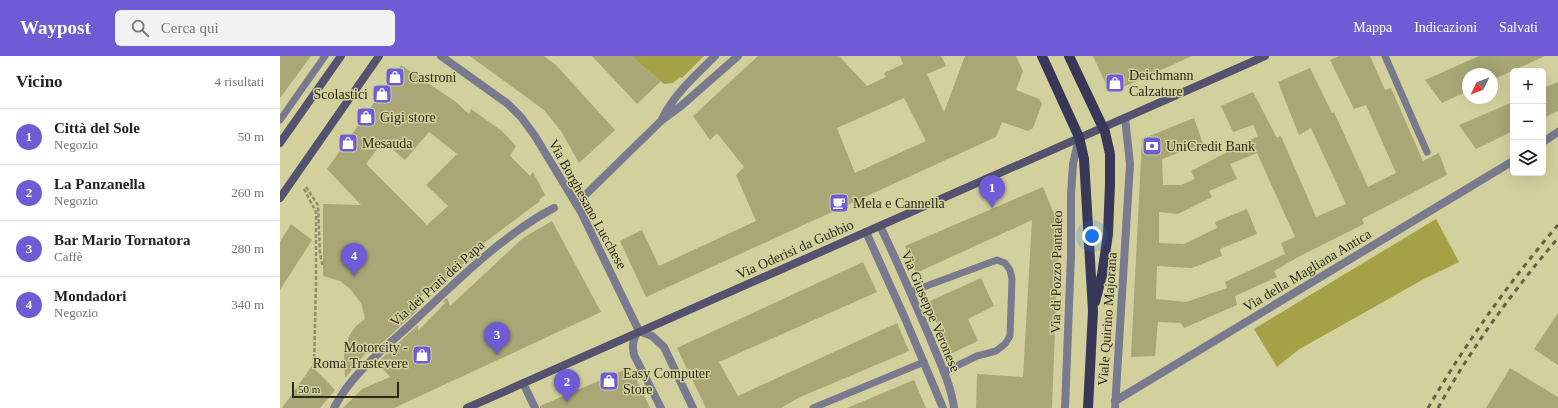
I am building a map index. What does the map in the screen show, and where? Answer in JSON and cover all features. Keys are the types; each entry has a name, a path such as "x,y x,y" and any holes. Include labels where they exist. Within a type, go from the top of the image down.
{"main road":[{"path":"280,143 341,56"},
{"path":"280,198 379,56"},
{"path":"1042,56 1079,137 1085,168 1093,311 1088,408"},
{"path":"1069,56 1102,127 1107,139 1110,154 1110,209 1102,275 1093,311"},
{"name":"Via Oderisi da Gubbio","path":"466,408 1265,56"}],"street":[{"name":"Via Borghesano Lucchese","path":"441,56 503,100 521,117 543,148 576,204 639,331"},
{"path":"662,120 668,107 681,89 715,56"},
{"path":"576,204 662,120 681,106 738,56"},
{"name":"Viale Quirino Majorana","path":"1115,405 1130,164 1125,118"},
{"path":"1546,140 1558,132"},
{"name":"Via di Pozzo Pantaleo","path":"1065,408 1071,255 1071,194 1073,164 1079,137"},
{"name":"Via della Magliana Antica","path":"1115,405 1510,163"},
{"name":"Via dei Prati dei Papa","path":"334,408 345,390 366,367 452,285 508,237 542,214 554,208"},
{"name":"Via Giuseppe Veronese","path":"880,226 944,372 952,395 954,408"},
{"name":"Via Giuseppe Veronese","path":"866,232 943,408"},
{"path":"661,408 634,355 634,339 635,335 639,331 652,336 664,347 693,408"},
{"path":"523,383 535,408"}],"lane":[{"path":"280,120 325,56"},
{"path":"1385,56 1427,152"},
{"path":"910,292 997,260 1005,263 1010,270 1012,280 1010,336 1005,344 996,351 977,356 944,372"},
{"path":"813,408 924,362"}],"path":[{"path":"314,366 316,212 305,188 318,205 320,254 323,267"}],"shaded area":[{"path":"631,56 704,56 682,78 680,77 673,83 664,84"},
{"path":"1436,219 1459,262 1422,280 1298,350 1277,367 1254,329"}],"building":[{"path":"280,56 311,56 280,98"},
{"path":"470,56 544,56 556,65 615,130 579,163 561,131 544,110"},
{"path":"592,56 631,56 661,81 637,104"},
{"path":"758,56 839,56 867,86 886,77 884,73 903,64 900,56 941,56 946,66 927,74 944,112 965,56 1016,56 1023,71 1016,90 1039,99 1042,104 1033,128 1028,131 1002,122 996,137 646,297 620,241 642,230 659,266 756,221 736,175 744,167 717,133 710,140 693,116","holes":["904,98 926,141 855,173 837,128"]},
{"path":"1093,56 1192,56 1110,93"},
{"path":"1339,56 1370,56 1385,90 1391,88 1423,161 1439,153 1447,175 1362,219 1364,224 1300,256 1274,271 1277,277 1235,296 1237,305 1184,328 1181,323 1158,322 1155,356 1131,357 1142,139 1194,118 1203,144 1162,159 1163,185 1181,185 1195,179 1191,171 1258,136 1253,125 1233,132 1221,106 1253,92 1277,138 1281,136 1316,217 1346,204 1311,128 1299,135 1278,82 1310,68 1332,113 1334,112 1368,187 1396,173 1366,105 1354,109 1330,60","holes":["1257,153 1295,237 1281,243 1285,254 1225,282 1227,288 1186,302 1156,299 1157,266 1192,268 1222,256 1220,249 1257,234 1247,209 1215,222 1217,228 1184,244 1159,243 1159,212 1178,214 1212,197 1209,191 1237,179 1230,164"]},
{"path":"1479,56 1545,56 1518,68 1510,68 1510,72 1498,77 1498,68 1462,68 1462,94 1442,103 1425,80"},
{"path":"401,65 456,102 469,114 471,109 502,131 516,146 510,156 530,176 533,172 545,195 539,200 540,201 471,253 473,256 440,284 442,287 435,293 430,288 416,301 417,311 372,352 369,349 345,378 344,355 349,336 356,326 365,319 361,303 350,289 340,281 323,276 323,204 361,205 327,169","holes":["429,132 457,154 426,185 448,206 427,225 366,164 383,141 405,160"]},
{"path":"1558,82 1558,111 1546,117 1546,104 1546,87"},
{"path":"1510,103 1510,132 1476,149 1459,125"},
{"path":"1043,187 1059,226 1052,408 976,408 977,374 1023,377 1032,220 916,273 905,246"},
{"path":"552,221 601,312 394,408 343,408 362,389 390,377 382,368 386,364 381,359 418,325 418,331 445,303 443,301 447,298 450,306 523,238"},
{"path":"291,224 312,240 280,290 280,242"},
{"path":"863,262 877,292 719,362 738,396 897,323 909,351 798,398 781,408 706,408 677,348"},
{"path":"981,278 994,306 968,319 978,341 950,354 928,302"},
{"path":"1558,313 1558,365 1534,349"},
{"path":"312,366 335,390 320,408 282,408"},
{"path":"631,367 650,408 540,408 540,406"},
{"path":"1510,368 1558,397 1558,408 1486,408"},
{"path":"914,380 926,408 847,408"}],"railway":[{"path":"1428,408 1457,360 1505,291 1558,225"},
{"path":"1438,408 1479,341 1525,278 1558,238"}],"place":[{"name":"Castroni","path":"395,77"},
{"name":"Deichmann Calzature","path":"1115,83"},
{"name":"Scolastici","path":"382,94"},
{"name":"Gigi store","path":"366,117"},
{"name":"Mesauda","path":"348,143"},
{"name":"UniCredit Bank","path":"1152,146"},
{"name":"Mela e Cannella","path":"839,203"},
{"name":"Città del Sole","path":"992,208"},
{"name":"Mondadori","path":"354,276"},
{"name":"Motorcity - Roma Trastevere","path":"422,355"},
{"name":"Bar Mario Tornatora","path":"497,355"},
{"name":"Easy Computer Store","path":"609,381"},
{"name":"La Panzanella","path":"567,402"}]}
